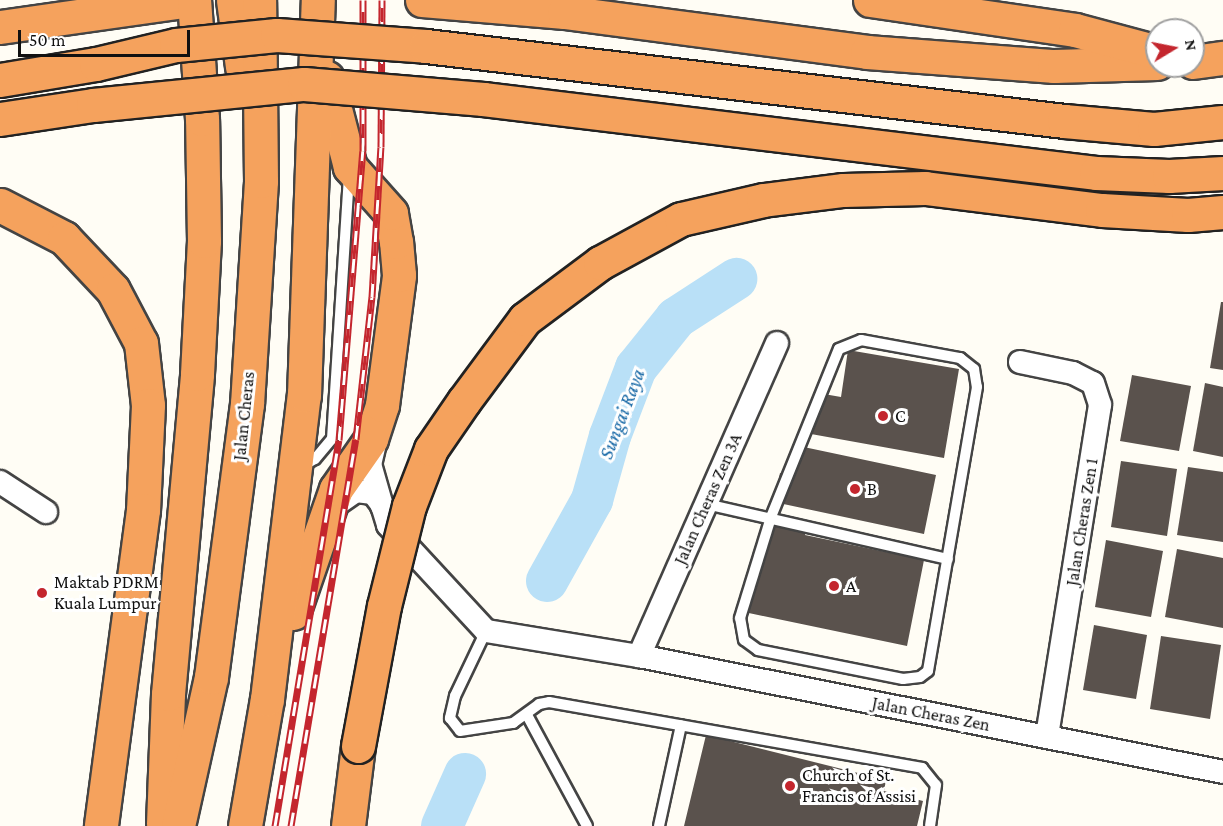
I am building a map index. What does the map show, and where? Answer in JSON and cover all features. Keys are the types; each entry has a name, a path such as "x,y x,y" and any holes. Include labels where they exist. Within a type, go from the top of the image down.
{"highway":[{"path":"0,27 189,0"},
{"path":"163,826 168,694 197,374 204,241 202,119 194,0"},
{"path":"233,0 261,181"},
{"name":"Jalan Cheras","path":"178,826 211,677 248,404 261,181 259,0"},
{"path":"249,819 267,699 304,395 318,0"},
{"path":"422,0 564,12 867,52 1054,66 1145,63"},
{"path":"870,0 1075,30 1145,49"},
{"path":"0,80 96,64 176,45 277,35 426,46 1087,123 1154,129 1223,122"},
{"path":"267,699 307,567 327,511 336,489 371,439 382,405 399,275 391,213 350,167 317,38"},
{"path":"0,119 93,105 303,84 483,99 1096,173 1169,176 1223,172"},
{"path":"348,826 358,746 384,606 409,506 432,449 464,401 525,320 600,263 681,219 763,200 843,190 924,188 1102,210 1188,215 1223,212"},
{"path":"0,205 64,238 113,290 141,343 148,405 143,510 101,826"}],"street":[{"name":"Jalan Cheras Zen 3A","path":"639,656 777,343"},
{"name":"Jalan Cheras Zen 1","path":"1020,362 1073,373 1093,383 1100,405 1047,737"},
{"path":"382,405 370,464 388,525"},
{"path":"0,482 46,512"},
{"path":"327,511 356,491 373,493 382,505 388,525 486,631"},
{"name":"Jalan Cheras Zen","path":"486,631 639,656 1223,772"}],"lane":[{"path":"295,470 315,459 332,439 350,167"},
{"path":"861,340 960,358 974,369 977,387 948,559 928,671 920,677 903,679 758,650 744,640 740,618 771,517 839,349 861,340"},
{"path":"706,504 948,559"},
{"path":"486,631 455,696 450,718 460,731 513,723 527,715 539,704 549,702 922,768 936,785 930,826"},
{"path":"527,715 587,826"},
{"path":"659,826 681,725"}],"building":[{"path":"1221,302 1223,302 1223,370 1210,368"},
{"name":"C","path":"848,350 959,369 944,458 811,434 818,393 841,397"},
{"path":"1132,375 1191,386 1179,451 1120,441"},
{"path":"1205,383 1223,387 1223,457 1193,451"},
{"name":"B","path":"799,446 936,475 924,534 774,502 780,473 793,476"},
{"path":"1121,461 1177,469 1167,536 1111,527"},
{"path":"1188,467 1223,472 1223,542 1177,535"},
{"name":"A","path":"763,517 807,526 805,535 924,560 907,646 744,612"},
{"path":"1106,540 1163,551 1151,617 1095,607"},
{"path":"1177,549 1223,558 1223,628 1165,617"},
{"path":"1094,625 1147,635 1136,699 1083,690"},
{"path":"1161,636 1221,645 1210,719 1150,709"},
{"name":"Church of St. Francis of Assisi","path":"706,735 886,780 884,791 923,801 917,826 684,826"}],"waterway":[{"name":"Sungai Raya","path":"547,581 592,500 610,436 636,368 676,318 736,279"},
{"name":"Sungai Raya","path":"442,826 465,774"}],"railway":[{"path":"275,826 339,440 363,151 363,0"},
{"path":"291,826 356,439 372,297 381,147 382,0"}],"place":[{"name":"C","path":"883,416"},
{"name":"B","path":"855,489"},
{"name":"A","path":"834,586"},
{"name":"Maktab PDRM Kuala Lumpur","path":"42,593"},
{"name":"Church of St. Francis of Assisi","path":"790,786"}]}
